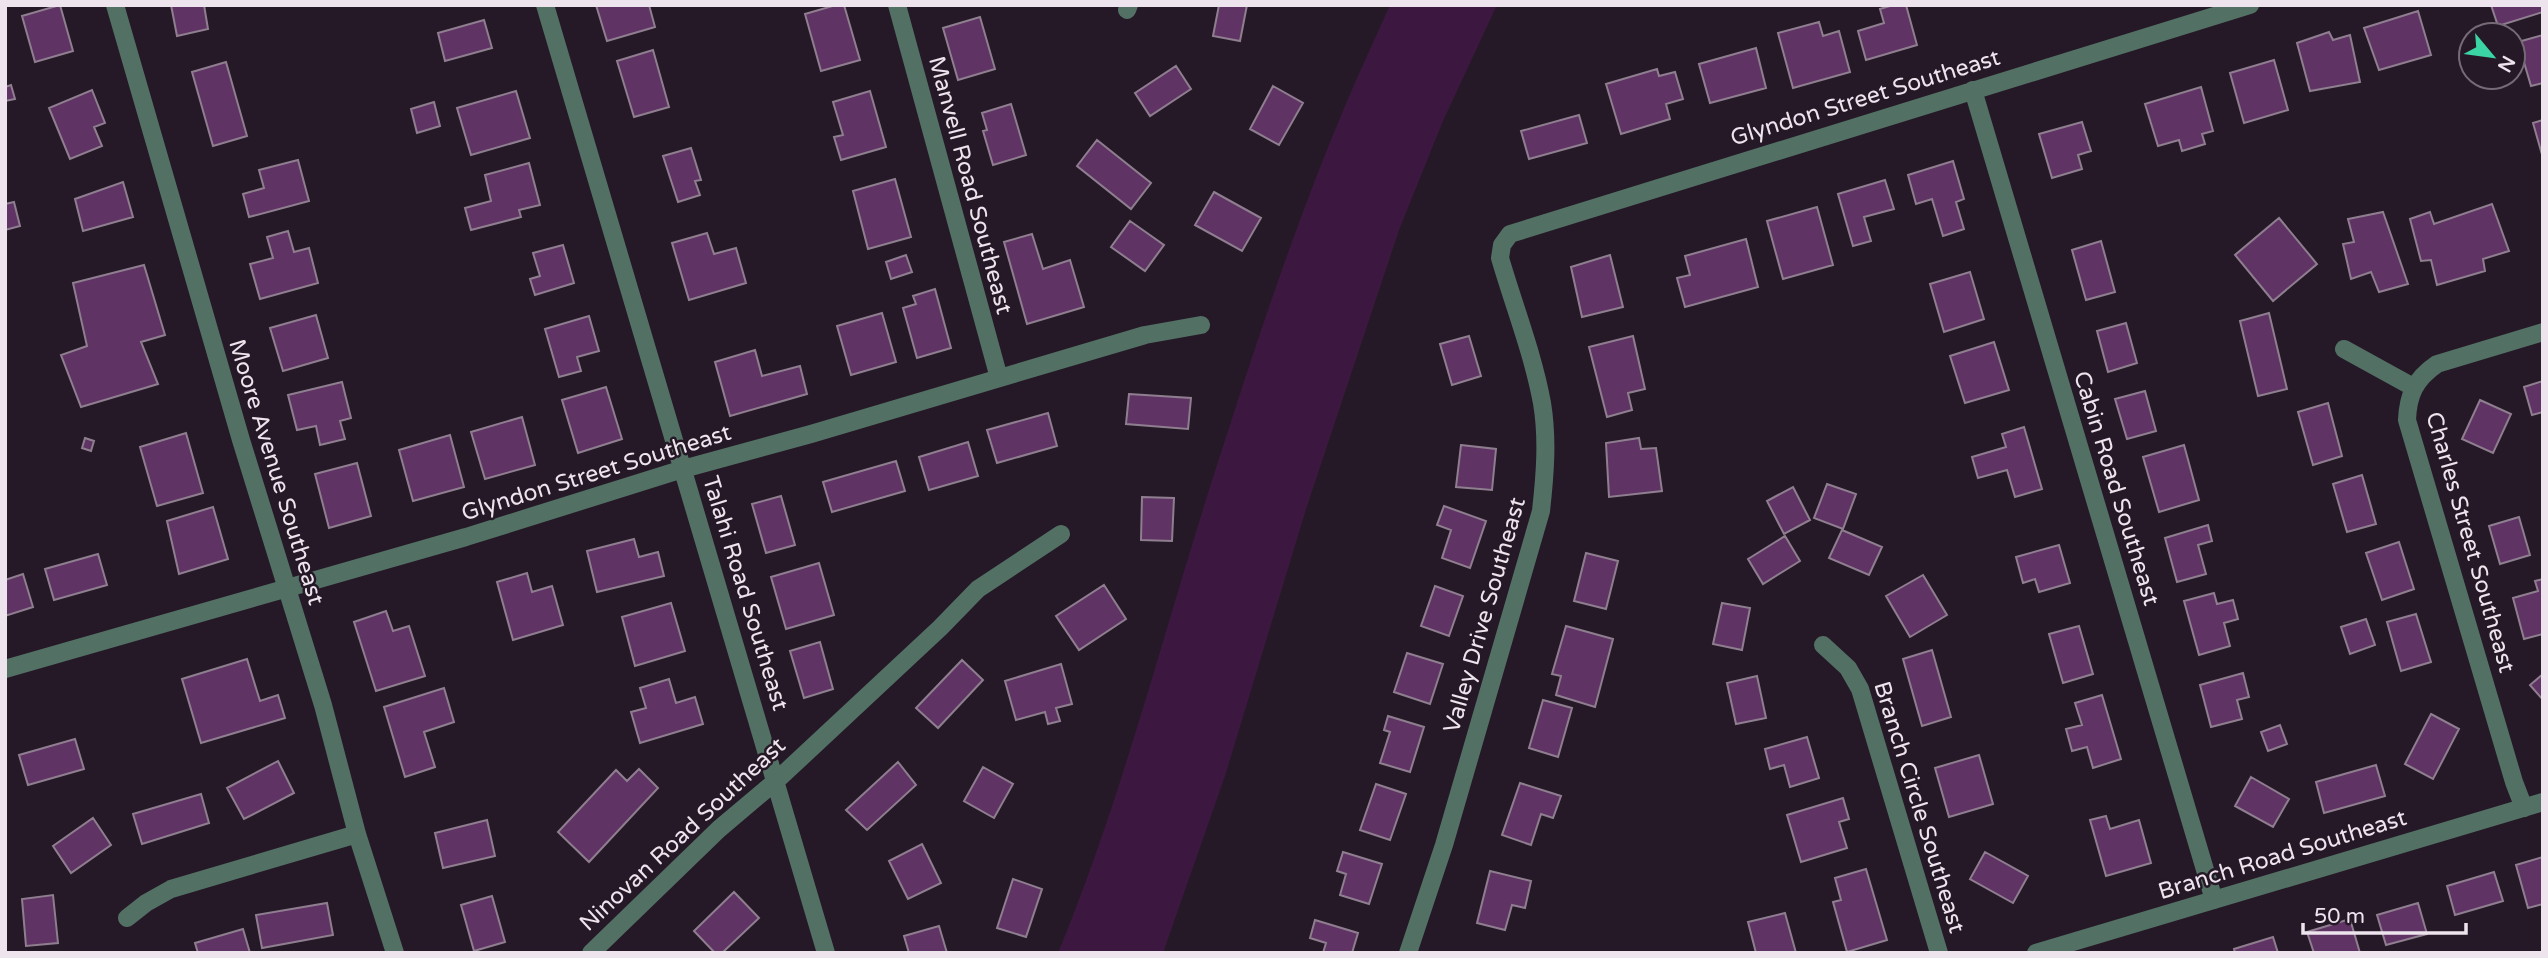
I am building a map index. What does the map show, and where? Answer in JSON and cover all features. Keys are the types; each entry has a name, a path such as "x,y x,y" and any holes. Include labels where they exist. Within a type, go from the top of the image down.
{"street":[{"name":"Moore Avenue Southeast","path":"115,5 241,440 323,705 357,834 395,953"},
{"name":"Talahi Road Southeast","path":"545,5 826,953"},
{"name":"Manvell Road Southeast","path":"897,5 999,378"},
{"name":"Glyndon Street Southeast","path":"1502,246 1516,230 2250,5"},
{"name":"Cabin Road Southeast","path":"1973,90 2214,900"},
{"name":"Valley Drive Southeast","path":"1408,953 1444,845 1541,511 1546,468 1542,403 1500,258 1502,246"},
{"name":"Glyndon Street Southeast","path":"5,669 1145,335 1201,325"},
{"name":"Charles Street Southeast","path":"2524,808 2510,769 2407,420 2407,403 2413,387 2424,373 2437,365 2543,332"},
{"path":"2344,349 2413,387"},
{"name":"Ninovan Road Southeast","path":"591,953 719,829 776,781 978,589 1060,534"},
{"name":"Branch Circle Southeast","path":"1823,645 1848,668 1860,689 1940,953"},
{"name":"Branch Road Southeast","path":"2036,953 2543,802"},
{"path":"127,918 171,889 357,834"}],"shaded area":[{"path":"1390,5 1497,5 1443,121 1399,230 1307,506 1225,776 1163,953 1058,953 1101,839 1209,490 1273,297 1326,153"}],"building":[{"path":"60,5 73,51 35,62 22,16"},
{"path":"171,5 204,5 208,29 177,36"},
{"path":"596,5 649,5 655,27 607,41"},
{"path":"844,5 860,60 821,71 805,14"},
{"path":"1219,5 1247,5 1240,41 1213,36"},
{"path":"1906,5 1917,45 1866,60 1858,31 1884,23 1880,9"},
{"path":"2491,5 2543,5 2543,12 2514,21 2496,21"},
{"path":"2418,11 2431,55 2379,70 2364,28"},
{"path":"980,17 995,69 958,80 943,28"},
{"path":"484,20 492,48 445,61 438,33"},
{"path":"1819,22 1823,36 1839,31 1850,72 1793,88 1778,33"},
{"path":"2329,32 2333,40 2350,35 2360,82 2310,91 2297,43"},
{"path":"2543,35 2543,83 2531,86 2527,72 2527,39"},
{"path":"1756,48 1766,88 1710,103 1699,64"},
{"path":"653,50 669,107 634,117 617,61"},
{"path":"2274,60 2288,110 2244,123 2230,73"},
{"path":"226,62 247,136 213,146 192,72"},
{"path":"1176,66 1191,89 1150,116 1135,93"},
{"path":"1657,69 1659,76 1675,72 1683,99 1666,104 1670,119 1621,134 1606,84"},
{"path":"11,85 15,99 5,101 5,87"},
{"path":"1273,86 1303,103 1279,145 1250,129"},
{"path":"2201,87 2213,131 2202,134 2205,144 2182,151 2179,140 2158,146 2145,104"},
{"path":"92,90 105,123 94,127 102,146 70,159 49,108"},
{"path":"516,91 530,138 471,155 457,108"},
{"path":"870,91 886,147 841,160 834,137 843,135 833,102"},
{"path":"434,102 440,126 417,133 411,109"},
{"path":"1011,104 1026,155 993,165 983,131 987,130 982,113"},
{"path":"1579,115 1587,143 1529,159 1521,131"},
{"path":"2543,120 2543,158 2533,123"},
{"path":"2082,122 2091,151 2078,155 2082,169 2052,178 2039,134"},
{"path":"1097,140 1151,183 1131,209 1077,166"},
{"path":"691,148 701,180 695,181 700,195 678,202 663,156"},
{"path":"298,160 309,201 249,217 243,194 264,188 259,170"},
{"path":"1953,161 1964,199 1956,202 1964,229 1943,236 1932,199 1916,204 1908,175"},
{"path":"529,163 540,205 519,210 521,217 471,230 465,208 491,201 485,175"},
{"path":"895,179 911,237 868,249 853,191"},
{"path":"1885,180 1894,209 1864,217 1871,241 1853,246 1838,194"},
{"path":"123,182 133,217 83,231 75,199"},
{"path":"1214,192 1261,218 1242,251 1195,225"},
{"path":"14,202 20,226 5,230 5,204"},
{"path":"2492,204 2509,251 2483,259 2485,271 2437,285 2431,260 2421,261 2410,219 2430,212 2434,224"},
{"path":"1817,207 1833,265 1783,279 1767,221"},
{"path":"2383,212 2408,284 2379,292 2371,272 2351,279 2343,244 2354,242 2348,219"},
{"path":"2279,218 2317,264 2273,301 2235,255"},
{"path":"1130,221 1164,245 1145,271 1111,247"},
{"path":"288,231 294,252 309,248 318,283 260,299 250,264 273,258 267,237"},
{"path":"707,233 714,254 736,248 746,283 689,300 672,243"},
{"path":"1032,234 1043,269 1070,260 1084,307 1027,324 1004,242"},
{"path":"1746,239 1758,287 1685,307 1677,278 1690,275 1685,256"},
{"path":"2101,241 2115,292 2086,300 2072,250"},
{"path":"563,245 574,283 535,295 530,279 540,276 533,253"},
{"path":"906,255 912,272 891,279 886,262"},
{"path":"1610,255 1623,307 1582,317 1571,267"},
{"path":"144,265 165,335 141,342 158,384 81,407 61,355 87,346 73,283"},
{"path":"1970,272 1984,319 1944,332 1930,284"},
{"path":"935,289 951,348 917,358 903,308 916,304 913,296"},
{"path":"882,313 896,362 851,375 837,326"},
{"path":"2269,313 2287,389 2258,396 2240,321"},
{"path":"316,315 328,358 283,371 270,328"},
{"path":"589,316 599,351 577,357 581,371 559,377 545,329"},
{"path":"2126,323 2137,363 2108,372 2097,331"},
{"path":"1469,336 1481,376 1452,385 1440,344"},
{"path":"1633,336 1645,389 1628,393 1632,410 1607,417 1589,347"},
{"path":"1994,342 2009,390 1965,403 1950,356"},
{"path":"755,350 762,376 800,366 807,394 730,416 715,362"},
{"path":"2543,381 2543,412 2532,415 2524,387"},
{"path":"342,382 351,418 340,421 345,439 320,445 316,426 297,430 288,395"},
{"path":"606,387 622,439 578,453 562,400"},
{"path":"2145,391 2156,431 2127,439 2115,399"},
{"path":"1129,394 1191,398 1188,429 1126,424"},
{"path":"2480,400 2511,414 2493,453 2462,439"},
{"path":"2328,403 2342,456 2313,465 2298,412"},
{"path":"1048,413 1057,446 997,463 987,430"},
{"path":"522,417 535,465 485,479 471,432"},
{"path":"2024,427 2042,489 2015,497 2007,470 1978,478 1972,457 2006,447 2002,434"},
{"path":"186,433 203,493 157,506 140,447"},
{"path":"450,435 464,487 413,501 399,450"},
{"path":"85,438 94,441 91,451 82,448"},
{"path":"1639,438 1641,449 1656,448 1662,491 1609,497 1606,443"},
{"path":"968,442 978,476 929,490 919,457"},
{"path":"1461,445 1496,449 1492,490 1456,487"},
{"path":"2184,445 2199,500 2159,512 2143,457"},
{"path":"896,461 905,491 832,512 823,482"},
{"path":"357,463 371,516 329,528 315,474"},
{"path":"2362,475 2376,524 2347,532 2333,484"},
{"path":"1827,484 1856,494 1843,529 1814,518"},
{"path":"1793,487 1810,520 1784,534 1767,501"},
{"path":"781,496 795,545 766,553 752,504"},
{"path":"1142,497 1174,498 1172,541 1141,540"},
{"path":"1444,506 1486,521 1470,568 1442,558 1451,530 1437,525"},
{"path":"213,507 228,559 179,574 167,521"},
{"path":"2519,517 2530,555 2500,564 2489,526"},
{"path":"2208,525 2212,541 2198,545 2206,574 2177,582 2165,538"},
{"path":"1842,530 1882,547 1869,575 1829,558"},
{"path":"1785,536 1800,561 1763,584 1748,559"},
{"path":"634,539 639,557 658,552 664,576 597,592 587,551"},
{"path":"2399,542 2414,589 2382,600 2366,553"},
{"path":"2059,545 2070,583 2039,592 2035,579 2023,583 2016,557"},
{"path":"1586,553 1618,561 1606,609 1574,601"},
{"path":"98,554 107,585 54,600 45,569"},
{"path":"819,563 834,615 786,629 771,577"},
{"path":"527,573 532,592 552,586 563,625 513,640 497,582"},
{"path":"23,574 33,607 5,616 5,580"},
{"path":"1923,575 1947,615 1910,637 1886,596"},
{"path":"2543,579 2543,634 2524,639 2513,598 2538,591 2535,581"},
{"path":"1104,585 1126,619 1079,650 1056,616"},
{"path":"1435,586 1463,596 1449,636 1421,626"},
{"path":"2214,593 2217,604 2233,600 2238,619 2224,623 2230,646 2199,655 2184,601"},
{"path":"671,603 685,651 635,666 622,617"},
{"path":"1722,603 1750,608 1742,650 1713,644"},
{"path":"386,611 393,631 409,626 425,676 376,691 354,622"},
{"path":"2416,614 2431,662 2401,671 2387,622"},
{"path":"2366,619 2375,645 2350,654 2341,627"},
{"path":"1566,626 1613,639 1595,707 1556,695 1561,676 1552,674"},
{"path":"2079,626 2093,674 2063,683 2049,634"},
{"path":"820,642 833,689 804,698 790,651"},
{"path":"1932,650 1951,717 1922,726 1903,659"},
{"path":"1407,653 1443,664 1430,704 1394,692"},
{"path":"247,659 260,701 278,695 285,718 201,743 182,679"},
{"path":"962,660 983,680 938,728 916,708"},
{"path":"1061,664 1072,704 1056,708 1060,721 1048,724 1045,712 1016,720 1005,681"},
{"path":"2243,673 2249,697 2237,700 2242,719 2211,727 2200,685"},
{"path":"2543,674 2543,700 2530,685"},
{"path":"1757,676 1766,718 1736,724 1727,683"},
{"path":"669,679 676,703 695,697 703,724 640,743 631,712 646,708 640,688"},
{"path":"444,688 454,722 424,732 435,767 405,777 384,707"},
{"path":"2102,695 2121,759 2093,768 2087,747 2072,751 2066,729 2082,725 2075,703"},
{"path":"1543,700 1572,708 1558,757 1529,748"},
{"path":"2431,714 2459,729 2433,779 2405,764"},
{"path":"1388,716 1424,727 1410,772 1380,763 1390,732 1384,730"},
{"path":"2280,725 2287,744 2268,751 2261,732"},
{"path":"1807,737 1819,778 1790,787 1784,765 1770,769 1765,749"},
{"path":"75,739 84,769 28,785 19,755"},
{"path":"1979,755 1993,804 1949,817 1935,768"},
{"path":"278,761 294,793 244,819 227,788"},
{"path":"898,762 916,785 867,830 846,810"},
{"path":"2376,765 2385,796 2324,813 2316,782"},
{"path":"983,767 1013,784 994,818 964,801"},
{"path":"639,769 658,788 589,862 558,832 616,770 627,781"},
{"path":"2251,777 2289,799 2273,827 2235,806"},
{"path":"1520,783 1561,796 1553,818 1541,814 1531,845 1502,835"},
{"path":"1376,784 1406,794 1390,840 1360,830"},
{"path":"201,794 209,823 142,844 133,814"},
{"path":"1843,798 1849,819 1839,822 1847,848 1801,862 1787,815"},
{"path":"2106,816 2110,829 2139,820 2151,863 2106,876 2090,820"},
{"path":"93,818 111,845 71,873 53,846"},
{"path":"487,820 495,856 443,868 435,833"},
{"path":"922,844 941,883 908,899 889,861"},
{"path":"1343,852 1382,864 1369,904 1340,895 1346,874 1337,871"},
{"path":"1985,852 2028,876 2013,903 1970,879"},
{"path":"2543,857 2543,904 2528,908 2516,865"},
{"path":"1866,869 1887,940 1847,952 1833,902 1841,900 1835,878"},
{"path":"1490,871 1531,881 1525,908 1512,905 1505,930 1477,923"},
{"path":"2494,872 2503,901 2455,915 2447,886"},
{"path":"1013,879 1042,889 1026,937 997,928"},
{"path":"734,892 759,918 722,953 715,953 694,931"},
{"path":"53,895 58,943 26,946 22,899"},
{"path":"492,896 505,942 474,951 461,905"},
{"path":"327,903 333,935 262,948 256,915"},
{"path":"2418,903 2427,934 2386,945 2377,915"},
{"path":"1785,913 1796,953 1756,953 1748,922"},
{"path":"2350,919 2360,953 2314,953 2307,932"},
{"path":"1315,920 1358,933 1352,953 1323,953 1326,943 1310,938"},
{"path":"939,926 947,953 909,953 904,936"},
{"path":"243,929 250,953 198,953 195,943"},
{"path":"2273,937 2278,953 2235,953 2234,949"}]}
